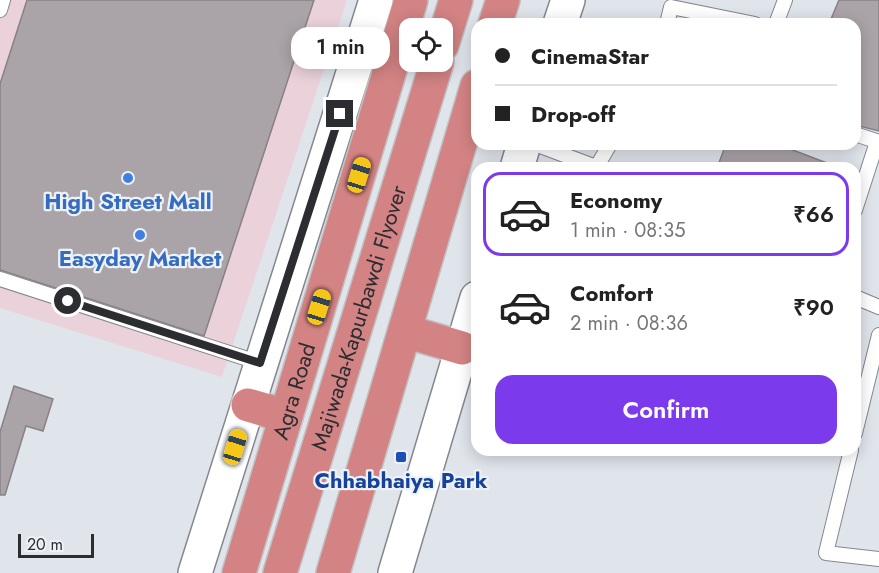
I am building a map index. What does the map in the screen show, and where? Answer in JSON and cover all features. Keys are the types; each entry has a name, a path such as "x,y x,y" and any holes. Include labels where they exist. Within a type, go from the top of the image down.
{"highway":[{"name":"Agra Road","path":"239,573 411,0"},
{"path":"450,18 456,0"},
{"path":"497,18 502,0"},
{"name":"Majiwada-Kapurbawdi Flyover","path":"280,573 434,72"},
{"path":"333,573 405,331 471,126"},
{"path":"405,331 462,348"},
{"path":"248,405 286,416"}],"street":[{"path":"195,573 376,0"},
{"path":"562,18 568,0"},
{"path":"395,573 471,318"}],"lane":[{"path":"0,10 3,0"},
{"path":"778,18 785,0"},
{"path":"668,18 671,7 725,18"},
{"path":"861,136 878,142 861,192"},
{"path":"550,150 581,162"},
{"path":"0,279 260,363"},
{"path":"861,300 879,307"},
{"path":"861,408 879,335"},
{"path":"850,456 826,553 879,559"}],"shaded area":[{"name":"High Street Mall","path":"0,0 347,0 222,377 0,308"}],"building":[{"name":"High Street Mall","path":"27,0 314,0 204,336 0,270 0,84"},
{"path":"839,0 879,0 879,131 861,126 861,18 832,18"},
{"path":"724,150 793,150 824,162 719,162"},
{"path":"14,386 53,399 43,431 26,426 5,495 0,495 0,432"}],"place":[{"name":"High Street Mall","path":"128,178"},
{"name":"Easyday Market","path":"140,235"},
{"name":"Chhabhaiya Park","path":"401,457"}],"route":[{"path":"68,301 260,363 340,114"}]}
